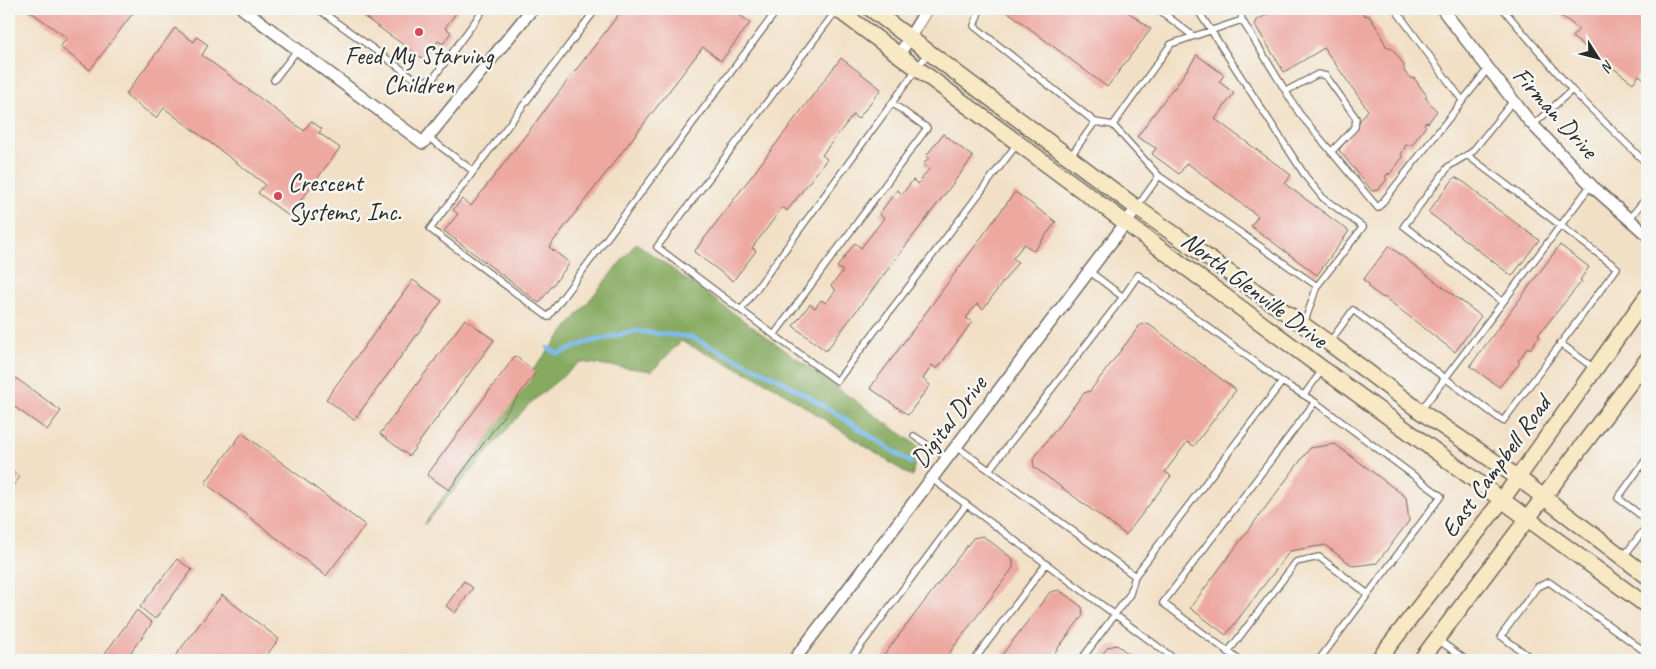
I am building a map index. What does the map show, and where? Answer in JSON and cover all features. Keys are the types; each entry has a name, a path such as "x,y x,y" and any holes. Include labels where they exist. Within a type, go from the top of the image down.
{"street":[{"path":"243,9 426,140 532,9"},
{"name":"North Glenville Drive","path":"837,9 1647,606"},
{"name":"North Glenville Drive","path":"871,9 1137,208 1304,325 1420,411 1545,498 1647,576"},
{"path":"899,54 927,9"},
{"name":"Firman Drive","path":"1442,9 1487,70 1533,125 1591,185 1647,235"},
{"name":"Digital Drive","path":"794,660 1137,208"},
{"name":"East Campbell Road","path":"1378,660 1502,500 1647,296"},
{"path":"1323,369 1329,343"},
{"path":"1421,660 1545,498 1647,360"}],"lane":[{"path":"318,9 418,81 432,80 484,9"},
{"path":"596,9 430,229 548,317 778,9"},
{"path":"837,9 657,247 774,335 837,380 1018,143"},
{"path":"980,9 974,26 1095,122 1113,124 1159,176 1317,286"},
{"path":"1158,9 1193,36"},
{"path":"1197,9 1306,177 1323,198 1363,227 1317,286 1304,325"},
{"path":"1240,9 1242,20 1299,113 1378,208 1487,70"},
{"path":"1395,9 1462,100"},
{"path":"1503,9 1572,90 1647,164"},
{"path":"1113,124 1171,44 1242,20"},
{"path":"274,80 298,50"},
{"path":"741,310 929,52"},
{"path":"1286,91 1318,74 1326,76 1356,118 1355,127 1331,152"},
{"path":"1533,125 1572,90"},
{"path":"1503,302 1404,226 1449,166 1467,155 1513,102"},
{"path":"774,335 927,128 892,103"},
{"path":"1070,157 1095,122"},
{"path":"426,140 474,171"},
{"path":"1329,343 1353,310 1503,421 1617,268 1467,155"},
{"path":"1137,208 1159,176"},
{"path":"1420,411 1591,185"},
{"path":"1629,219 1647,197"},
{"path":"1090,271 1122,296"},
{"path":"989,470 1138,275 1282,382 1315,402 1441,496 1318,660"},
{"path":"1560,344 1595,368"},
{"path":"1304,395 1323,369"},
{"path":"1081,660 1130,594 1135,576 1282,382"},
{"path":"1239,660 1163,602 1315,402"},
{"path":"914,436 948,458"},
{"path":"956,447 1135,576"},
{"path":"1647,458 1618,498 1647,520"},
{"path":"932,479 1176,660"},
{"path":"850,660 966,505"},
{"path":"1623,557 1647,526"},
{"path":"1228,652 1296,562 1319,557 1368,594"},
{"path":"974,660 1046,564"},
{"path":"1534,660 1501,636 1537,587 1549,582 1647,653"},
{"path":"1437,639 1466,660"}],"green space":[{"path":"636,243 918,446 912,477 772,385 681,341 652,371 580,362 529,404 424,525 518,388"}],"building":[{"path":"27,9 136,9 90,70 60,47 67,38"},
{"path":"353,9 459,9 445,28 451,32 443,44 438,41 425,60"},
{"path":"623,9 732,9 750,23 721,61 703,47 549,247 570,263 539,303 444,231 458,214 453,210 462,199 471,206"},
{"path":"1011,9 1124,9 1151,29 1107,87 1008,12"},
{"path":"1277,9 1363,9 1361,10 1364,15 1369,16 1382,35 1386,46 1392,48 1404,65 1404,71 1412,79 1414,78 1427,96 1425,97 1437,111 1428,123 1424,124 1426,126 1412,145 1406,145 1401,155 1403,157 1389,175 1388,173 1385,177 1387,179 1378,190 1372,191 1339,150 1368,110 1324,48 1284,72 1255,25 1257,20"},
{"path":"1552,9 1647,9 1647,81 1639,75 1633,83 1572,37 1579,29"},
{"path":"175,28 194,42 197,37 208,45 202,55 304,131 311,121 322,129 319,133 340,148 289,216 258,193 265,184 164,108 156,118 125,95"},
{"path":"1197,55 1224,75 1219,82 1234,93 1215,119 1291,175 1285,184 1349,231 1317,275 1251,226 1258,216 1187,163 1179,174 1152,154 1156,148 1137,137 1174,89"},
{"path":"841,58 881,89 858,119 853,115 822,155 827,159 787,211 783,207 752,248 756,251 733,281 694,252"},
{"path":"943,134 973,157 826,351 793,326 810,304 815,308 821,300 826,303 836,290 831,286 843,271 837,267 855,243 861,248 884,218 879,214 897,190 902,194 913,180 918,184 929,169 923,164 929,158 926,156"},
{"path":"1455,177 1539,240 1512,276 1428,212"},
{"path":"1015,192 1056,222 1034,251 1024,244 1013,258 1018,262 983,309 977,304 966,318 972,322 937,369 932,365 923,379 930,385 908,415 870,388"},
{"path":"1560,245 1589,267 1580,280 1582,281 1538,335 1540,336 1530,349 1528,347 1518,361 1520,363 1499,387 1470,366"},
{"path":"1389,246 1481,316 1455,352 1384,297 1368,287 1370,285 1363,280"},
{"path":"413,280 442,301 354,420 326,399"},
{"path":"465,319 494,340 409,456 380,434"},
{"path":"1147,323 1236,390 1194,446 1187,442 1165,472 1171,476 1126,535 1034,467 1033,459 1084,393 1090,391 1140,325"},
{"path":"515,356 536,372 449,490 427,475"},
{"path":"9,373 61,411 47,430 9,403"},
{"path":"242,433 365,525 326,576 205,483"},
{"path":"1335,444 1406,497 1409,521 1377,563 1353,566 1325,545 1290,551 1226,635 1190,608 1310,448"},
{"path":"9,469 20,477 11,488 9,486"},
{"path":"983,536 1013,559 1013,568 944,660 880,660 973,538"},
{"path":"177,559 192,570 155,619 140,607"},
{"path":"464,581 473,588 455,613 446,606"},
{"path":"1059,590 1082,607 1083,615 1049,660 998,660 1050,592"},
{"path":"222,595 279,639 263,660 172,660"},
{"path":"137,610 152,623 125,660 100,660"},
{"path":"1117,645 1137,660 1098,660 1108,647"}],"waterway":[{"path":"548,348 558,354 586,343 634,331 691,337 777,378 837,414 911,463"}],"place":[{"name":"Feed My Starving Children","path":"419,32"},
{"name":"Crescent Systems, Inc.","path":"278,196"}]}
